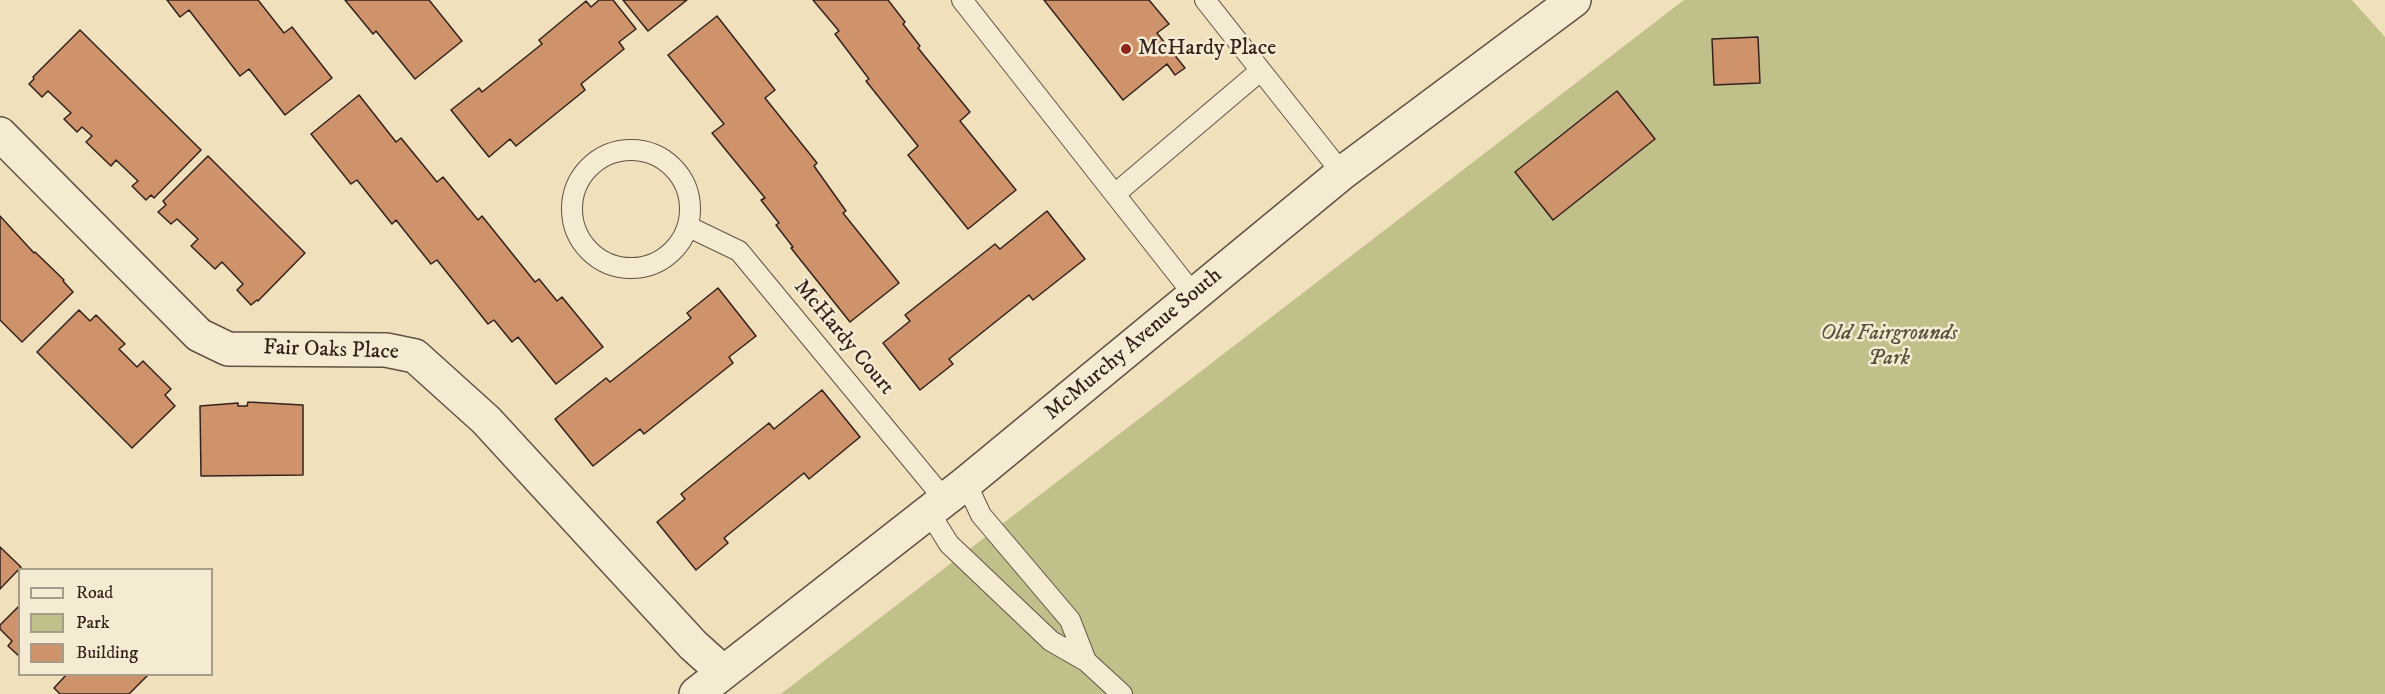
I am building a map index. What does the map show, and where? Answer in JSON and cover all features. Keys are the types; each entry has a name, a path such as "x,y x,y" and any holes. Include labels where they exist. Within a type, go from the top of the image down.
{"street":[{"name":"McMurchy Avenue South","path":"696,694 947,498 1342,173 1574,0"},
{"name":"Fair Oaks Place","path":"0,134 199,335 228,349 386,350 415,356 486,420 693,645 723,672"}],"lane":[{"path":"962,0 1194,295"},
{"path":"1205,0 1342,173"},
{"path":"1115,194 1260,71"},
{"path":"638,149 660,156 678,171 689,192 691,215 688,227 684,237 669,255 648,266 625,269 602,261 585,246 574,226 572,203 578,180 594,162 614,151 638,149"},
{"name":"McHardy Court","path":"688,227 738,251 947,498"},
{"path":"1086,662 1070,620 981,515 947,498 949,544 1051,641 1086,662 1122,694"}],"green space":[{"name":"Old Fairgrounds Park","path":"1684,0 2352,0 2385,37 2385,694 781,694"}],"building":[{"path":"167,0 258,0 284,33 292,27 332,78 285,115 249,69 240,76 189,10 180,17"},
{"path":"345,0 429,0 462,41 415,79 376,31 373,34"},
{"path":"599,0 613,0 636,29 619,42 624,49 581,84 585,90 516,146 510,139 489,157 451,110 479,88 482,92 542,44 539,40 586,1 591,7"},
{"path":"623,0 687,0 648,31"},
{"path":"813,0 888,0 920,46 918,48 970,112 960,121 1016,190 968,229 908,155 918,146 866,81 869,79 835,34 839,31"},
{"name":"McHardy Place","path":"1044,0 1149,0 1169,24 1157,33 1185,68 1175,75 1167,64 1123,100"},
{"path":"717,16 775,90 765,98 817,163 814,166 846,211 843,213 899,283 850,322 791,248 793,247 776,225 779,223 761,200 765,198 712,133 724,124 668,55"},
{"path":"80,30 201,150 154,198 151,195 146,200 132,186 138,181 116,160 111,166 86,142 92,136 82,127 77,132 64,119 71,113 48,91 42,97 29,84 34,79 33,77"},
{"path":"1758,37 1760,83 1714,85 1712,39"},
{"path":"1617,91 1655,139 1553,220 1515,172"},
{"path":"359,95 396,142 401,138 437,182 443,177 478,220 482,216 535,282 539,279 557,301 562,297 603,347 556,384 518,337 512,342 494,320 488,324 437,260 431,264 396,220 392,224 357,180 351,184 311,134"},
{"path":"208,156 305,253 258,301 251,305 237,290 243,284 222,262 215,269 191,246 198,239 177,219 171,224 158,212 166,205 163,201"},
{"path":"1047,211 1085,259 1033,300 1029,295 949,359 953,364 920,390 883,343 910,321 905,315 995,244 1000,249"},
{"path":"0,216 34,253 64,280 73,292 22,342 0,320"},
{"path":"718,288 756,336 729,357 733,363 644,434 640,429 593,466 555,419 606,378 610,382 691,318 687,313"},
{"path":"79,310 90,321 96,315 125,344 119,349 137,367 143,361 171,389 165,395 175,406 132,448 37,352"},
{"path":"822,390 860,437 809,479 804,473 724,538 728,543 696,570 657,522 685,499 681,494 769,423 774,429"},
{"path":"248,402 303,405 303,475 201,476 200,406 238,403 238,406 247,406"},
{"path":"0,547 21,567 0,589"},
{"path":"18,607 18,655 8,646 12,641 0,629 0,625"},
{"path":"65,676 147,676 129,694 60,694 54,688"}],"place":[{"name":"McHardy Place","path":"1126,49"}]}
